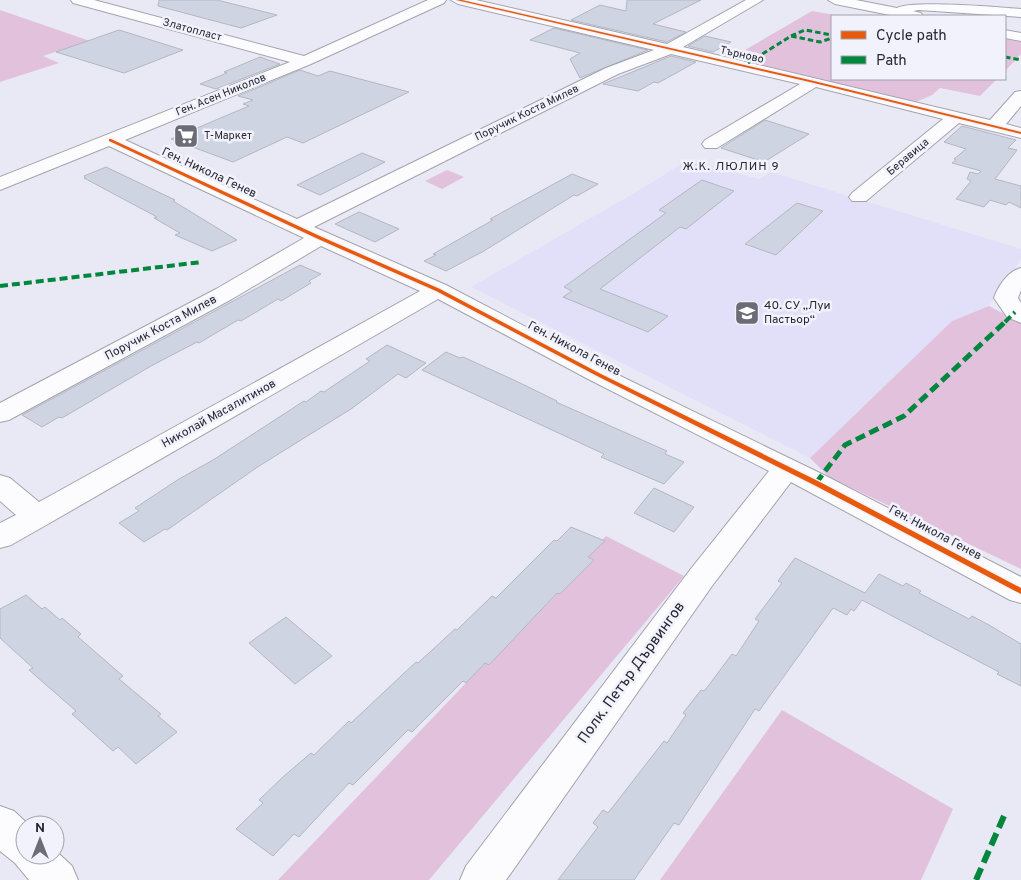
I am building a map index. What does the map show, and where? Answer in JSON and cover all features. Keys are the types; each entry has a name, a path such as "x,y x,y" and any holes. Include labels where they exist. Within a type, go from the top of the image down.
{"street":[{"name":"Златопласт","path":"78,0 306,62"},
{"name":"Ген. Асен Николов","path":"0,184 306,62 439,0"},
{"name":"Търново","path":"458,0 814,82 1021,134"},
{"name":"Поручик Коста Милев","path":"298,227 612,71 668,49 756,0"},
{"path":"835,0 911,15"},
{"path":"900,13 905,8 919,6 1021,13"},
{"path":"1006,34 1021,37"},
{"path":"711,144 814,82"},
{"path":"994,127 1021,96"},
{"name":"Беравица","path":"859,197 956,117"},
{"name":"Ген. Никола Генев","path":"110,140 320,238 438,290 599,375 786,469 1021,591"},
{"name":"Поручик Коста Милев","path":"0,414 216,299 320,238"},
{"path":"1021,275 1008,291 1006,298 1015,312 1021,316"},
{"name":"Николай Масалитинов","path":"0,536 37,517 438,290"},
{"name":"Полк. Петър Дървингов","path":"481,880 701,578 786,469"},
{"path":"0,485 37,517"},
{"path":"0,824 15,838"},
{"path":"42,865 57,880"}],"shaded area":[{"path":"0,10 90,41 43,56 59,63 0,82"},
{"path":"812,11 834,15 831,15 831,80 996,80 980,96 940,88 932,95 916,102 750,62 761,54 745,50"},
{"path":"1006,39 1021,42 1021,54 1006,70"},
{"name":"40. СУ „Луи Пастьор“","path":"687,160 759,179 771,172 1021,249 1021,259 989,306 952,321 810,458 471,287 648,185"},
{"path":"447,170 464,177 442,189 425,181"},
{"path":"989,306 1021,323 1021,569 829,477 810,458 952,321"},
{"path":"606,536 684,576 429,880 278,880"},
{"path":"782,710 953,809 921,880 660,880"}],"building":[{"path":"159,0 217,0 277,15 241,28 158,6"},
{"path":"627,0 701,0 653,24 686,32 667,42 571,20 600,5 626,11"},
{"path":"554,28 648,50 580,78 570,59 580,53 530,40"},
{"path":"119,30 183,50 124,73 56,52"},
{"path":"705,36 731,42 713,52 688,46"},
{"path":"671,56 696,62 658,83 654,82 638,91 603,84"},
{"path":"260,57 280,64 216,89 200,84 227,73 224,72"},
{"path":"300,70 318,76 330,71 409,92 303,143 287,137 233,162 171,139 249,106 243,104 253,100 238,96"},
{"path":"765,120 809,134 764,162 721,148"},
{"path":"962,126 1016,140 1008,148 1017,150 995,179 1021,186 1021,208 1009,202 1006,205 990,200 984,207 956,199 971,181 967,179 970,172 978,174 981,171 952,163 966,149 944,142"},
{"path":"362,153 385,162 320,195 297,185"},
{"path":"106,167 175,200 173,201 237,240 212,251 175,235 180,233 154,218 157,217 84,178 86,178 84,176"},
{"path":"572,174 598,184 577,196 574,195 484,251 446,271 424,261 493,220 490,219"},
{"path":"702,180 734,191 686,229 680,227 600,289 668,316 648,332 563,297 572,291 564,287 666,213 659,210"},
{"path":"797,203 823,211 776,255 745,244"},
{"path":"359,212 399,229 375,242 335,224"},
{"path":"300,265 321,274 309,281 311,283 281,301 278,299 241,321 238,320 199,343 197,342 151,366 62,418 59,417 42,427 22,415"},
{"path":"387,345 426,363 406,378 398,374 351,409 259,466 167,530 165,529 144,542 119,523 139,511 135,508 179,479 213,460 304,401 306,402 321,391 324,392 370,361 366,359"},
{"path":"446,352 460,358 463,357 514,380 556,402 667,451 665,454 684,462 664,484 601,457 604,454 422,370"},
{"path":"654,488 694,507 674,532 634,513"},
{"path":"571,527 605,541 588,557 594,560 560,594 557,593 489,665 485,663 466,683 463,681 412,732 408,730 353,785 349,783 299,837 294,834 273,856 236,829 263,803 259,800 284,776 311,753 314,755 349,721 351,723 416,662 418,663 455,629 457,630 492,596 496,598 554,540 557,541"},
{"path":"795,558 865,593 879,574 903,586 906,583 921,591 919,593 969,619 972,616 989,625 1021,644 1021,686 997,674 999,672 862,600 854,611 851,609 847,615 833,608 759,711 755,709 679,825 674,823 634,880 558,880 598,827 593,823 603,810 608,813 664,741 667,743 686,715 683,713 701,690 704,691 732,654 736,656 759,621 755,619 782,583 778,581"},
{"path":"26,595 42,609 45,607 81,634 78,637 123,676 119,679 161,714 158,716 177,732 136,764 118,747 113,751 72,714 76,711 29,670 33,668 0,638 0,609"},
{"path":"286,617 332,656 295,684 249,643"}],"marked path":[{"path":"791,36 805,30 831,35"},
{"path":"748,63 791,36 820,42 831,38"},
{"path":"1006,57 1021,60"},
{"path":"0,286 202,262"},
{"path":"816,483 845,445 904,416 1015,312"},
{"path":"976,880 1004,816"}],"cycle path":[{"path":"458,0 814,82 1021,133"},
{"path":"110,140 320,238 438,290 599,375 816,483 1021,591"}],"place":[{"name":"Т-Маркет","path":"186,136"},
{"name":"40. СУ „Луи Пастьор“","path":"747,313"}],"district":[{"name":"Ж.К. ЛЮЛИН 9","path":"731,167"}]}
